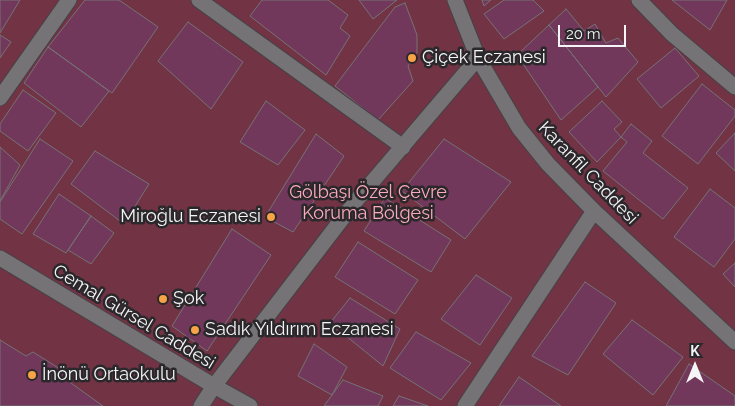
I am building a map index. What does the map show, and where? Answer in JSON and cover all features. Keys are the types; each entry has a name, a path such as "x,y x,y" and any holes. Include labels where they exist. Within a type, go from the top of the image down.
{"street":[{"path":"0,98 69,0"},
{"path":"199,0 404,146"},
{"name":"Karanfil Caddesi","path":"456,0 478,58 519,128 548,164 594,211 735,342"},
{"path":"639,0 672,34 735,86"},
{"path":"201,406 214,386 356,202 478,58"},
{"path":"464,406 594,211"},
{"name":"Cemal Gürsel Caddesi","path":"0,258 250,406"}],"green space":[{"name":"Gölbaşı Özel Çevre Koruma Bölgesi","path":"0,0 735,0 735,406 0,406"}],"building":[{"path":"0,0 20,0 0,33"},
{"path":"85,0 119,0 158,27 112,93 48,47"},
{"path":"262,0 328,0 348,15 340,28 350,36 326,75 250,16"},
{"path":"359,0 397,0 373,19"},
{"path":"482,0 491,0 484,6"},
{"path":"504,0 533,0 544,11 504,39 484,14"},
{"path":"672,0 727,0 710,30"},
{"path":"405,3 417,35 417,53 408,66 413,81 378,120 335,86 395,7"},
{"path":"566,9 584,31 595,24 606,43 618,38 638,62 606,97 549,25"},
{"path":"188,22 243,62 211,109 158,61"},
{"path":"549,25 598,87 561,120 517,55"},
{"path":"0,35 11,42 0,58"},
{"path":"48,47 109,91 81,127 24,83"},
{"path":"675,48 699,76 661,108 637,79"},
{"path":"702,84 735,110 735,116 698,164 662,136"},
{"path":"23,90 56,113 28,151 0,131 0,124"},
{"path":"266,101 305,130 278,165 240,142"},
{"path":"602,101 622,122 614,129 621,137 597,162 569,132"},
{"path":"631,124 652,141 643,153 688,188 663,219 603,171 627,142 621,137"},
{"path":"735,133 735,171 716,153"},
{"path":"316,134 344,156 293,232 265,217"},
{"path":"40,139 73,161 22,234 0,219 0,202"},
{"path":"444,139 511,182 465,239 402,191"},
{"path":"0,147 20,165 0,201"},
{"path":"95,151 149,184 124,224 71,184"},
{"path":"710,189 735,208 735,239 714,267 674,237"},
{"path":"59,194 91,216 66,253 33,234"},
{"path":"385,198 451,240 431,272 364,231"},
{"path":"91,216 114,233 91,264 68,250"},
{"path":"232,229 271,255 207,351 172,326"},
{"path":"358,242 418,280 395,314 335,277"},
{"path":"735,263 735,287 723,274"},
{"path":"476,275 512,298 480,345 441,319"},
{"path":"585,282 616,303 568,375 532,356"},
{"path":"350,298 400,329 383,366 330,323"},
{"path":"632,320 683,357 653,395 603,354"},
{"path":"416,332 471,363 441,400 390,368"},
{"name":"İnönü Ortaokulu","path":"0,340 26,356 33,352 65,372 64,378 103,406 0,406"},
{"path":"314,344 347,367 332,395 298,376"},
{"path":"689,364 735,396 735,406 666,406"},
{"path":"519,377 561,406 499,406"},
{"path":"343,380 383,396 378,406 324,406"},
{"path":"399,396 428,406 393,406"}],"place":[{"name":"Çiçek Eczanesi","path":"412,58"},
{"name":"Miroğlu Eczanesi","path":"271,217"},
{"name":"Şok","path":"163,299"},
{"name":"Sadık Yıldırım Eczanesi","path":"195,330"},
{"name":"İnönü Ortaokulu","path":"32,375"}]}
